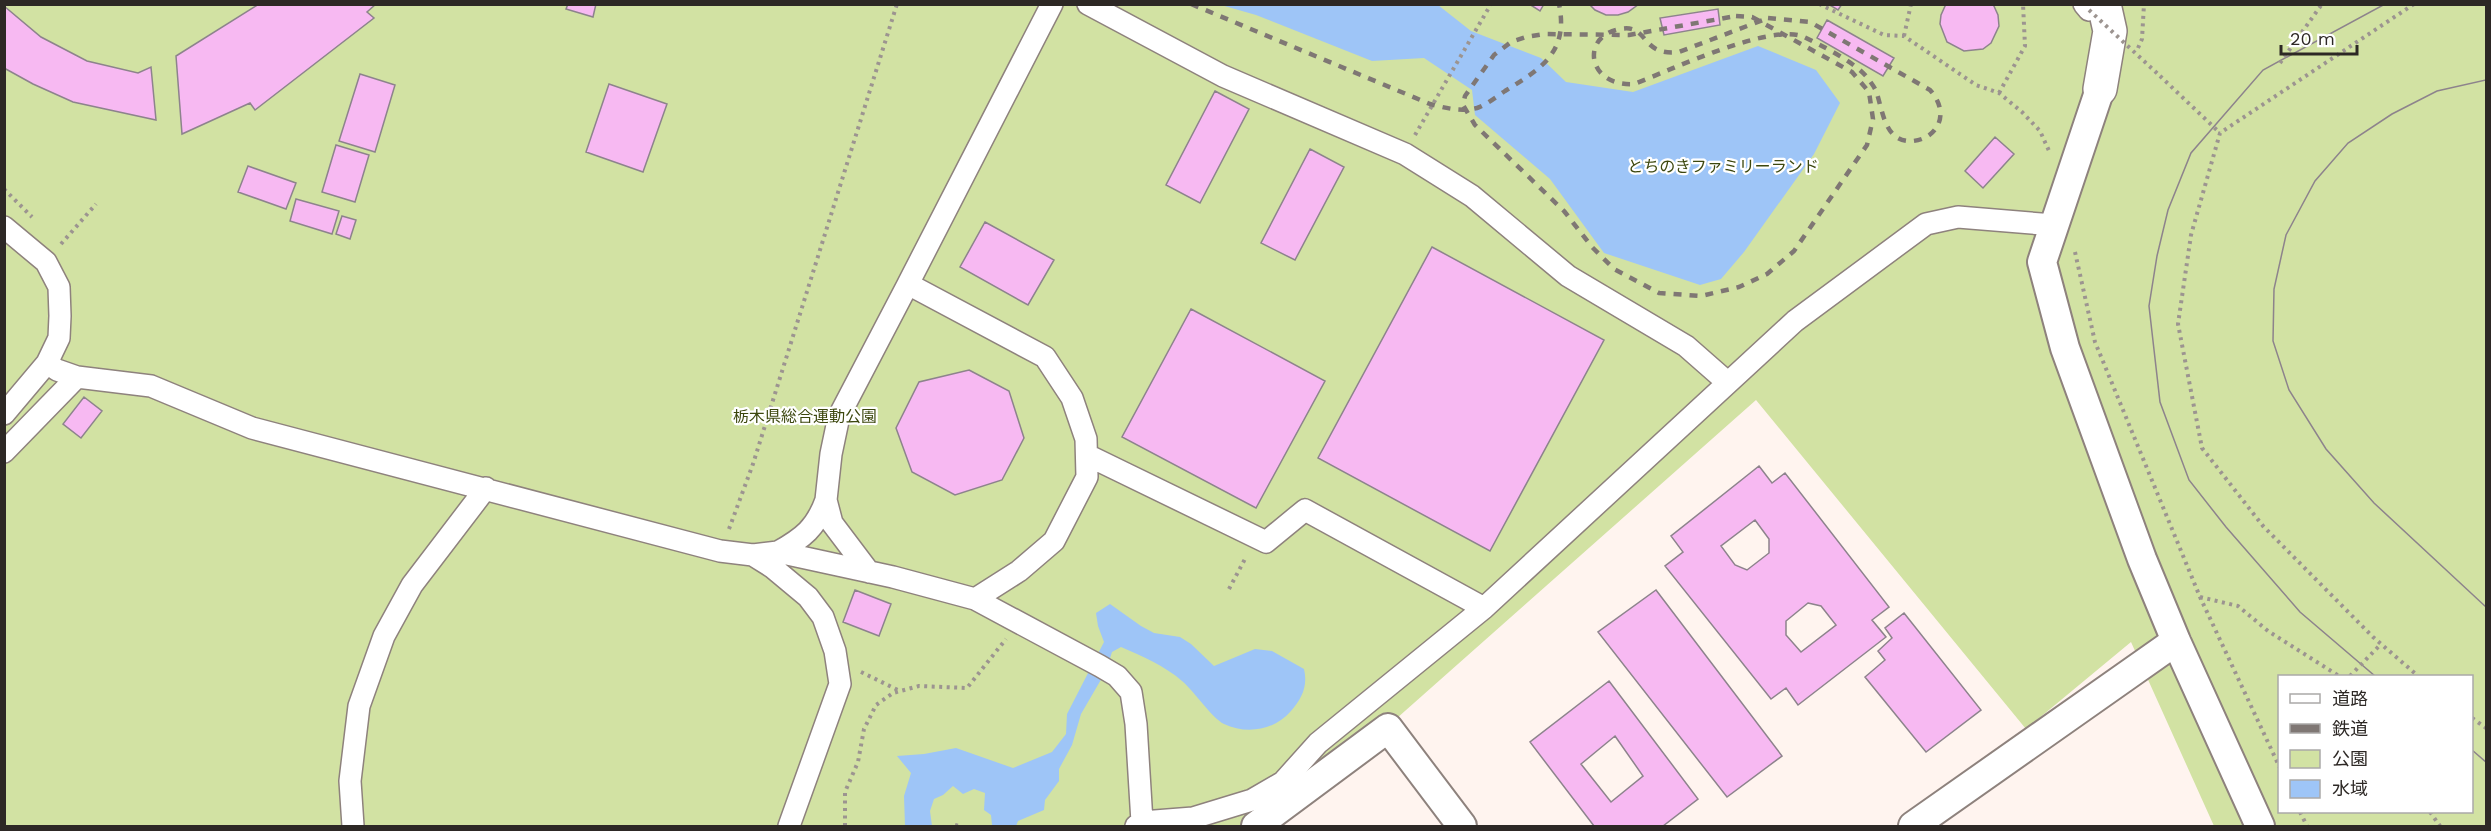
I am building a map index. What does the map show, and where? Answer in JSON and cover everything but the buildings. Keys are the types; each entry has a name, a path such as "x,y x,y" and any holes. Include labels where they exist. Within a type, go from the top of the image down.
{"street":[{"path":"778,552 807,534 820,518 826,500 831,454 840,416 1052,4"},
{"path":"1088,4 1223,76 1405,154 1472,196 1568,276 1686,345 1727,382"},
{"path":"2092,6 2110,30 2100,89 2042,262 2065,348 2142,559 2176,641 2260,826"},
{"path":"47,363 57,370 77,377 150,386 252,428 720,551 753,555 778,552 975,599 1117,676 1131,692 1136,724 1139,824 1193,818 1252,800 1283,782 1318,744 1484,608 1795,321 1926,224 1958,217 2054,225"},
{"path":"4,227 44,260 58,287 60,316 59,338 47,363 4,414"},
{"path":"908,284 1045,357 1072,398 1086,439 1087,477 1054,541 1019,571 975,599"},
{"path":"4,452 77,377"},
{"path":"1087,455 1266,542 1305,510 1484,608"},
{"path":"353,826 350,781 358,706 384,636 412,585 486,488"},
{"path":"826,500 832,523 869,572"},
{"path":"753,555 772,567 808,597 823,617 837,660 840,684 789,826"},
{"path":"1913,826 2176,641"},
{"path":"1256,826 1388,728 1462,826"}],"path":[{"path":"720,551 757,453 897,4"},
{"path":"1405,154 1491,4"},
{"path":"1819,4 1884,35 1904,36 1976,85 1999,93 2040,131 2050,153 2060,157"},
{"path":"1904,36 1911,4"},
{"path":"1999,93 2025,46 2023,4"},
{"path":"2133,61 2142,39 2144,4"},
{"path":"2280,63 2322,4"},
{"path":"2414,4 2220,133 2191,235 2178,324 2202,448 2263,526 2381,644 2417,675"},
{"path":"2092,6 2220,133"},
{"path":"44,260 96,204"},
{"path":"2077,243 2075,253 2095,342 2200,597 2278,764"},
{"path":"1229,589 1256,537"},
{"path":"2200,597 2238,606 2268,631 2337,675"},
{"path":"845,826 845,792 858,762 864,729 876,705 900,691 919,686 967,688 1019,622"},
{"path":"2351,675 2381,644"},
{"path":"837,660 900,691"},
{"path":"2473,719 2487,728"},
{"path":"2431,813 2440,826"}],"green space":[{"name":"栃木県総合運動公園","path":"4,5 2486,5 2486,826 2214,826 2131,642 2026,729 1756,400 1379,734 1256,826 5,826"}],"water":[{"path":"1221,5 1438,5 1471,31 1541,58 1566,82 1633,92 1758,46 1816,70 1840,103 1814,154 1744,252 1721,279 1700,285 1604,253 1550,179 1475,115 1472,90 1424,58 1372,61 1256,15"},
{"path":"1110,604 1154,633 1180,637 1191,644 1214,666 1255,649 1272,651 1304,669 1305,686 1301,696 1295,706 1277,723 1251,730 1233,727 1219,721 1187,685 1168,671 1121,647 1112,652 1106,671 1081,714 1072,745 1059,769 1059,781 1045,800 1044,810 1018,821 1016,826 989,826 992,825 991,815 984,810 985,793 974,789 963,794 953,786 934,799 930,811 932,826 905,826 904,796 911,773 897,756 956,748 1013,768 1052,752 1066,734 1067,714 1104,642 1096,613"}],"railway":[{"path":"1191,4 1430,104 1465,110 1487,103 1530,75 1549,57 1560,35 1559,4"},
{"path":"1736,16 1752,17 1852,72 1869,92 1873,119 1867,145 1794,251 1767,274 1739,287 1701,296 1659,293 1614,269 1592,247 1564,211 1475,125 1463,105 1465,96 1494,55 1511,42 1526,37 1544,34 1629,35 1736,16"},
{"path":"1768,18 1810,22 1930,90 1940,108 1939,123 1934,131 1923,139 1913,141 1896,137 1886,124 1876,91 1866,76 1846,60 1804,37 1789,34 1745,42 1694,59 1634,84 1618,83 1606,78 1598,70 1594,60 1594,50 1599,41 1607,33 1620,29 1629,28 1636,31 1657,50 1679,52 1768,18"}],"park label":[{"name":"とちのきファミリーランド","path":"1723,166"}]}
